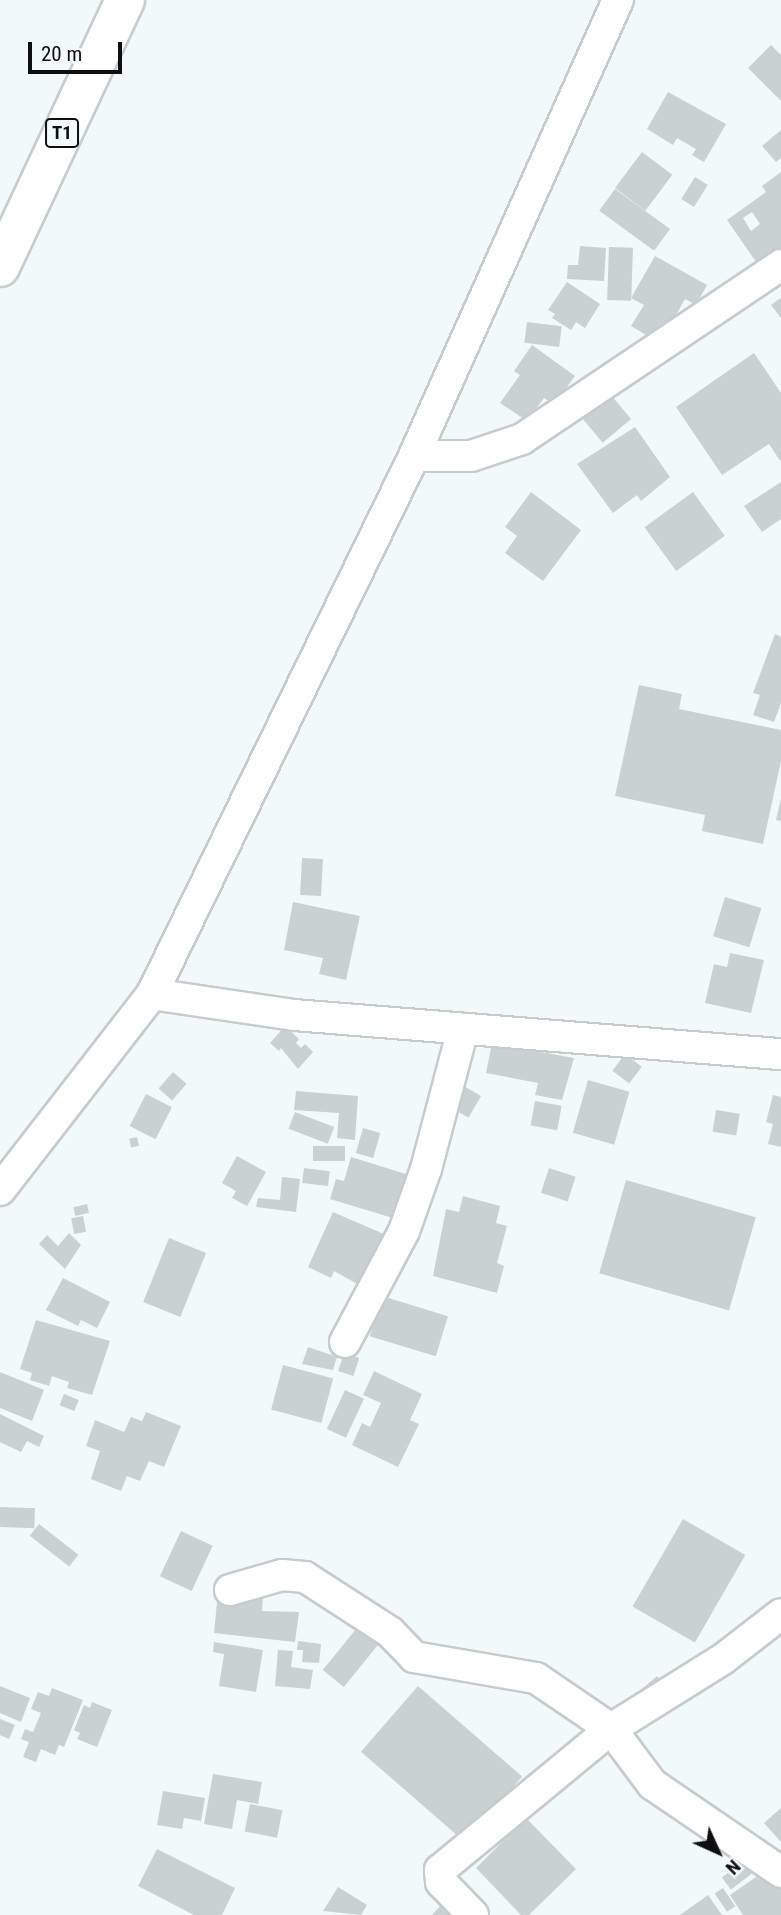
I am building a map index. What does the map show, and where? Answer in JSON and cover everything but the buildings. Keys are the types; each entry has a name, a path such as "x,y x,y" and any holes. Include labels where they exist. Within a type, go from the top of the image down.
{"highway":[{"name":"T1","path":"0,267 125,0"}],"street":[{"path":"0,1190 152,994 414,456 618,0"},
{"path":"414,456 471,456 522,439 781,265"},
{"path":"152,994 294,1015 781,1054"},
{"path":"345,1342 404,1231 426,1169 463,1029"},
{"path":"230,1590 282,1575 304,1577 390,1632 414,1657 536,1678 611,1729 652,1784 781,1872"},
{"path":"473,1915 441,1882 440,1870 611,1729 723,1660 781,1614"}]}
